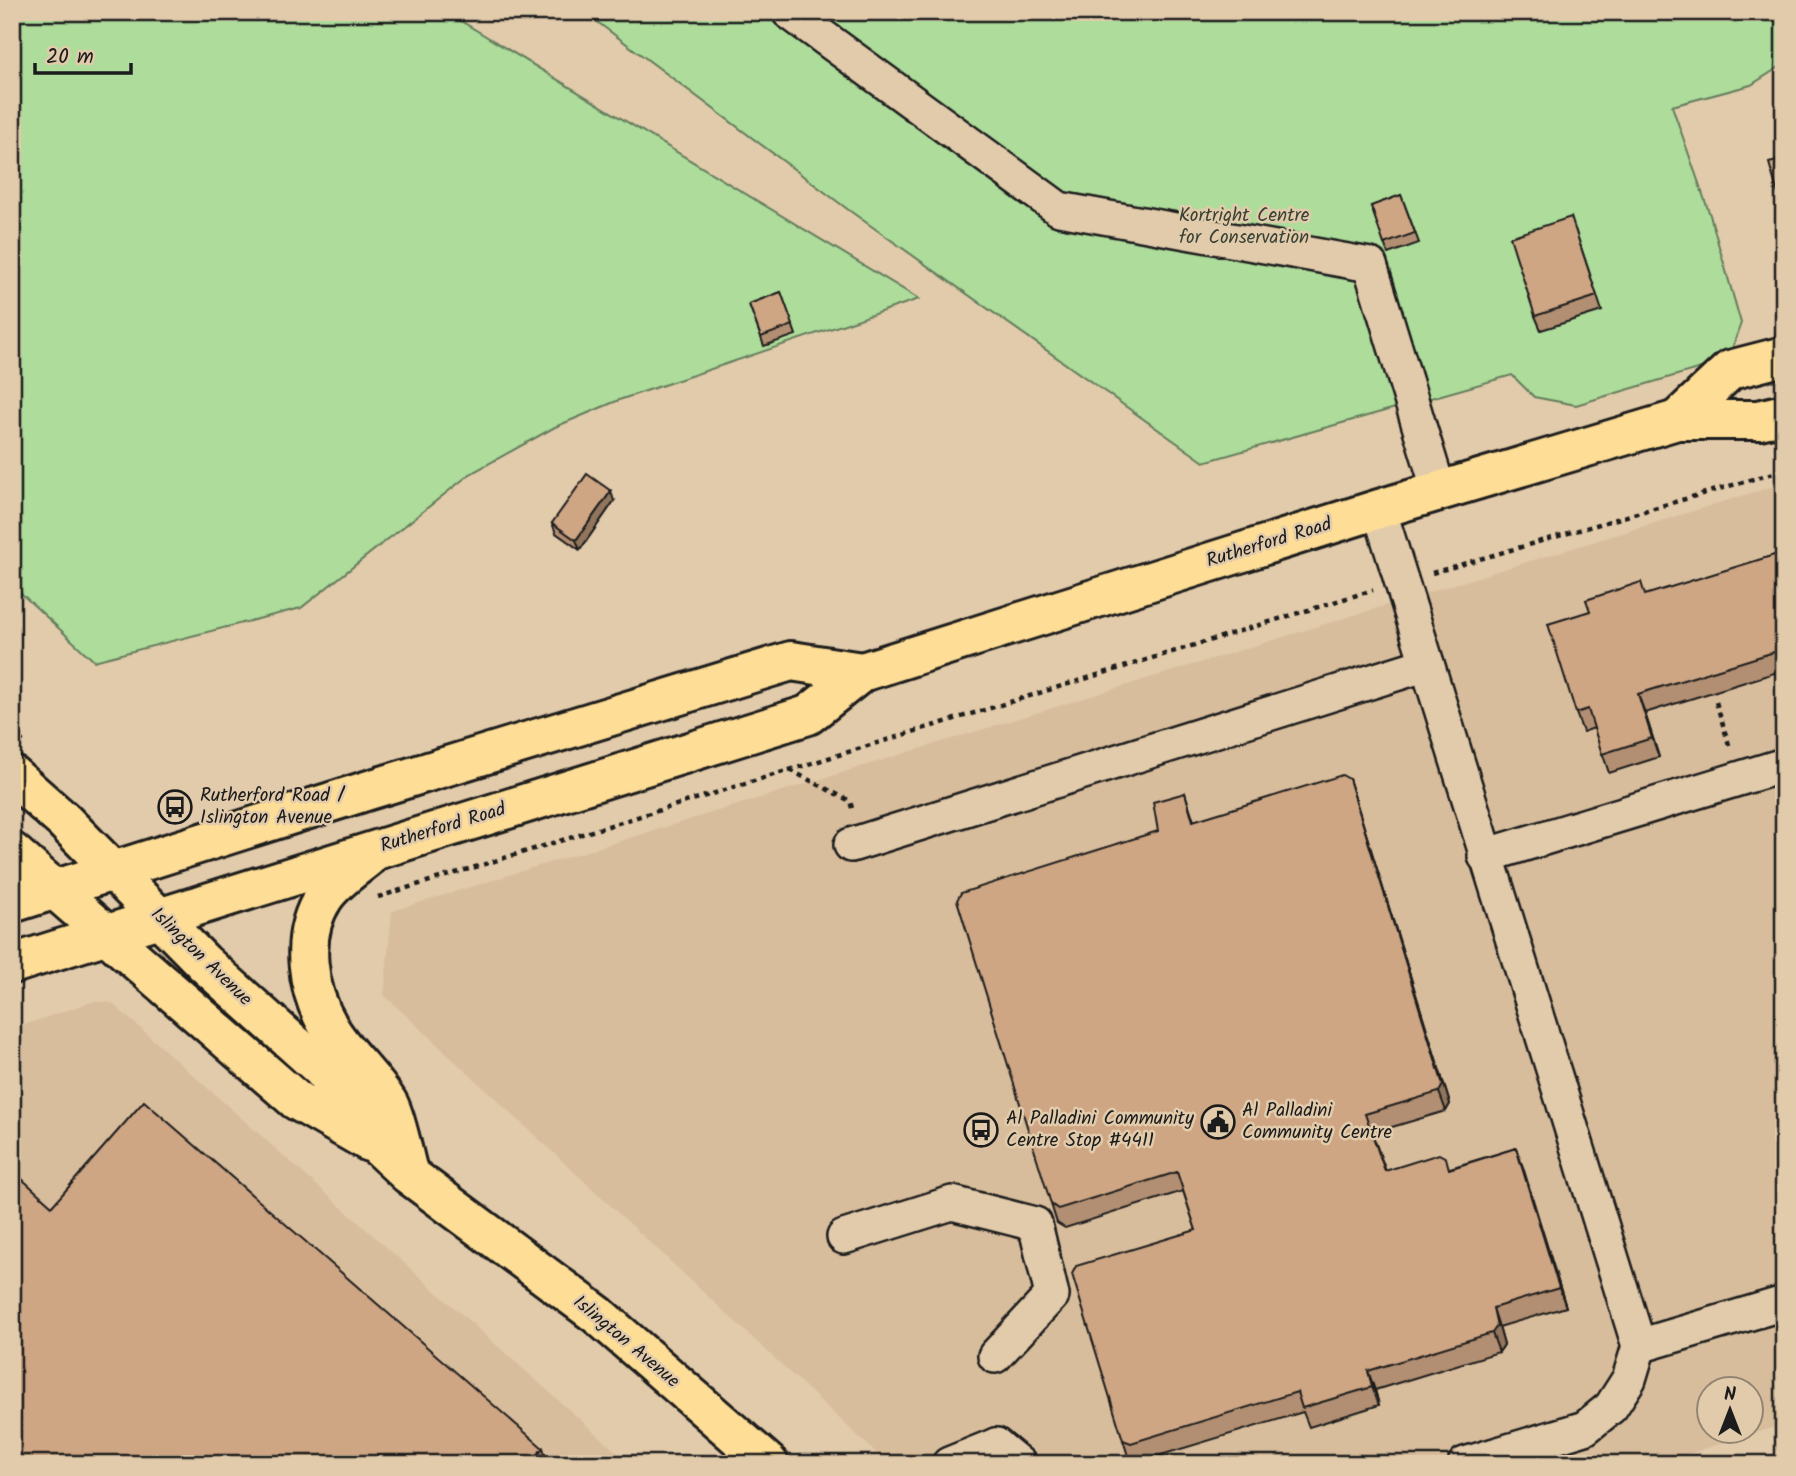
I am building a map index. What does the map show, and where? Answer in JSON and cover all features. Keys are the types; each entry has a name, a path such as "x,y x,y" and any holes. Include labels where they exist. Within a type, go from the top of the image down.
{"main road":[{"name":"Rutherford Road","path":"1677,420 1730,370 1784,356"},
{"name":"Rutherford Road","path":"12,964 808,715 862,672 1379,509 1677,420 1759,420 1784,414"},
{"name":"Rutherford Road","path":"12,903 791,661 862,672"},
{"name":"Islington Avenue","path":"12,775 63,820 204,962 322,1069 380,1148 408,1174 599,1316 769,1464"},
{"path":"383,847 337,881 325,895 312,924 308,960 314,991 330,1028 389,1106 408,1174"},
{"name":"Islington Avenue","path":"12,852 296,1100 380,1148"}],"lane":[{"path":"789,12 1059,209 1370,265 1439,491"},
{"path":"1379,509 1639,1346 1629,1379 1611,1407 1585,1428 1465,1464"},
{"path":"856,844 1427,664"},
{"path":"1486,856 1784,765"},
{"path":"844,1237 952,1203 1035,1224 1052,1295 995,1356"},
{"path":"1639,1346 1784,1303"},
{"path":"949,1464 1003,1458"}],"path":[{"path":"377,897 1401,581 1784,470"},
{"path":"1716,702 1739,780"},
{"path":"789,770 850,802 856,844"}],"shaded area":[{"path":"1784,483 1784,1424 1764,1430 1764,1374 1694,1374 1694,1444 1720,1444 1656,1464 888,1464 384,995 392,911"},
{"path":"94,1001 112,1003 630,1464 12,1464 12,1029"}],"green space":[{"path":"12,12 446,12 919,299 619,400 555,427 470,474 301,608 94,661 12,585"},
{"name":"Kortright Centre for Conservation","path":"584,12 1784,12 1784,64 1751,85 1672,106 1710,215 1741,323 1728,360 1576,405 1534,397 1512,375 1204,462 850,211"}],"building":[{"path":"1784,159 1784,215 1769,163"},
{"path":"1401,195 1415,233 1384,244 1371,206"},
{"path":"1571,217 1597,296 1535,316 1510,237"},
{"path":"781,292 793,325 761,337 749,304"},
{"path":"587,474 611,491 576,540 552,523"},
{"path":"1784,552 1784,649 1638,694 1652,738 1602,754 1588,709 1576,713 1548,624 1590,611 1586,600 1641,582 1645,595"},
{"name":"Al Palladini Community Centre","path":"1342,775 1349,779 1443,1085 1439,1092 1365,1114 1385,1171 1439,1154 1446,1158 1449,1169 1516,1148 1559,1288 1493,1308 1497,1326 1492,1333 1368,1371 1372,1387 1302,1408 1297,1392 1131,1443 1123,1440 1072,1274 1076,1266 1196,1230 1177,1172 1058,1209 1051,1204 957,900 961,893 1158,831 1153,802 1185,793 1193,821"},
{"path":"144,1101 543,1448 529,1464 12,1464 12,1170 52,1206"}],"place":[{"name":"Rutherford Road / Islington Avenue","path":"175,807"},
{"name":"Al Palladini Community Centre","path":"1218,1122"},
{"name":"Al Palladini Community Centre Stop #4411","path":"981,1130"}]}
